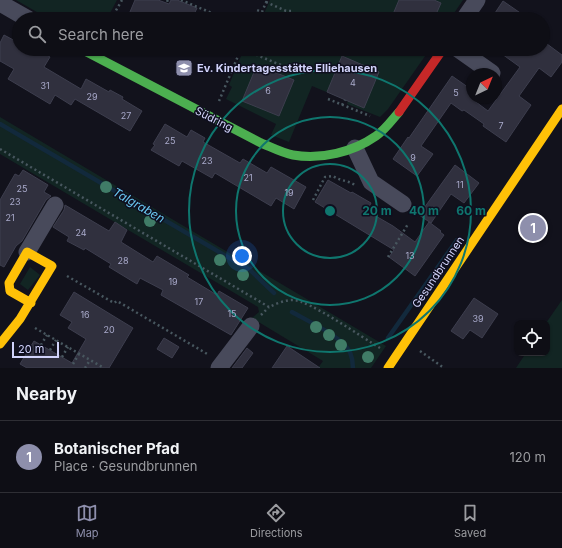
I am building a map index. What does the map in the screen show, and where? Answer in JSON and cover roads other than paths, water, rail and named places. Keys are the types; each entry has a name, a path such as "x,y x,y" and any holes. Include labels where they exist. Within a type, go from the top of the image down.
{"street":[{"path":"469,12 477,0"},
{"path":"0,3 16,12"},
{"name":"Südring","path":"93,56 261,143 292,155 308,156 329,155 355,148 376,136 398,113 438,56"},
{"path":"468,56 485,68"},
{"name":"Gesundbrunnen","path":"388,368 562,109"},
{"path":"355,148 371,182 402,204"},
{"path":"31,303 10,291 8,283 55,204"},
{"path":"0,344 31,303 52,266 27,252"},
{"path":"221,365 233,352 251,326"}],"waterway":[{"name":"Talgraben","path":"0,124 250,270 274,293"},
{"path":"388,338 457,240"},
{"name":"Talgraben","path":"292,312 332,335 346,346 350,352 353,368"}],"place":[{"name":"Ev. Kindertagesstätte Elliehausen","path":"184,68"},
{"name":"Botanischer Pfad","path":"533,228"}]}
